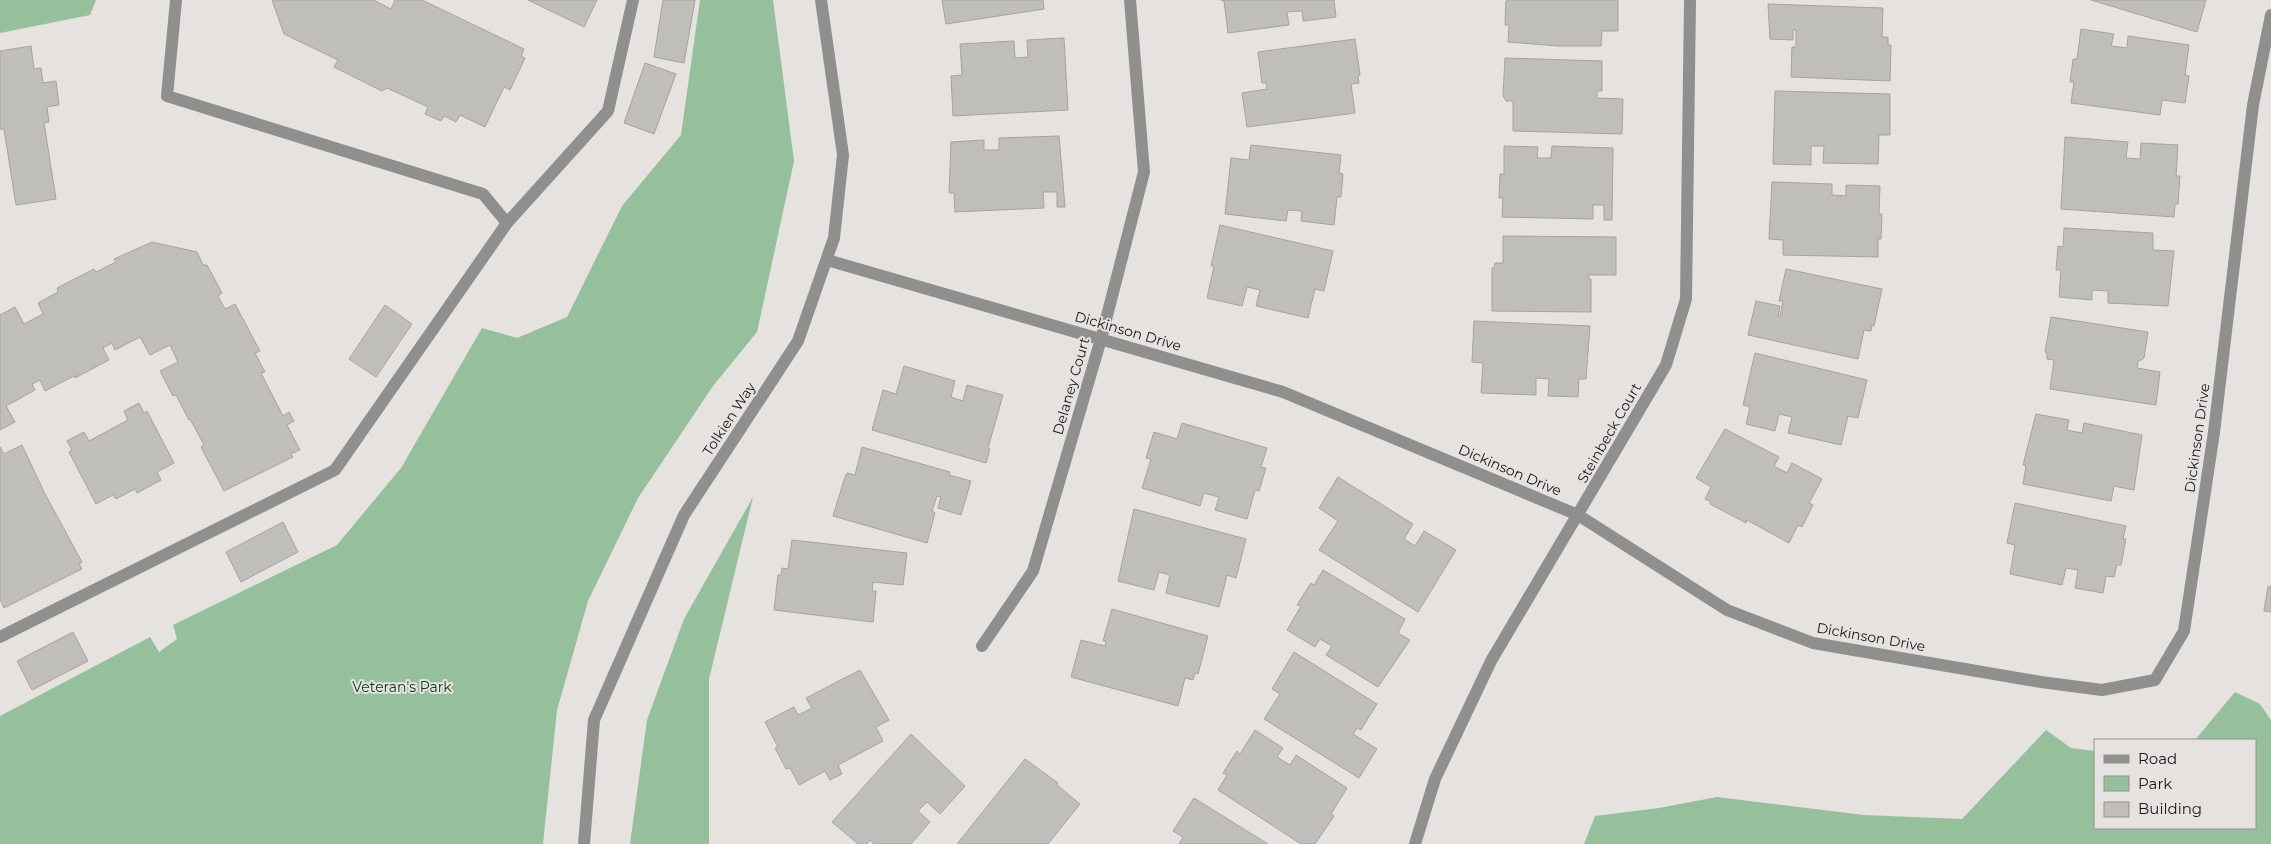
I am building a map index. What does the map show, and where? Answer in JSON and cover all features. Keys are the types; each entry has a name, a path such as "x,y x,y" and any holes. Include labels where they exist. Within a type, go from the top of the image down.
{"street":[{"path":"176,0 167,96 483,194 508,223"},
{"path":"0,637 334,470 508,223 608,111 633,0"},
{"name":"Tolkien Way","path":"584,844 594,720 684,515 798,341 834,238 843,155 821,0"},
{"name":"Delaney Court","path":"982,646 1034,571 1101,339 1144,172 1130,0"},
{"name":"Steinbeck Court","path":"1415,844 1435,779 1491,661 1666,365 1686,299 1690,0"},
{"name":"Dickinson Drive","path":"827,260 1283,392 1578,515 1727,610 1813,643 2041,682 2102,690 2155,680 2184,631 2214,432 2253,105 2271,15"}],"green space":[{"path":"0,0 96,0 90,15 0,33"},
{"name":"Veteran's Park","path":"700,0 773,0 794,161 757,332 713,386 638,498 588,601 557,710 543,844 0,844 0,716 150,637 159,652 177,639 173,625 337,545 401,468 482,328 517,338 567,317 622,206 681,135"},
{"path":"753,497 709,679 709,844 630,844 647,720 684,619"},
{"path":"2235,692 2260,704 2271,720 2271,844 1584,844 1595,816 1659,808 1717,797 1864,815 1962,819 2046,730 2071,748 2094,751 2094,829 2256,829 2256,739 2196,739"}],"building":[{"path":"272,0 374,0 391,9 395,0 422,0 524,49 521,56 525,58 510,90 504,87 485,127 460,115 456,122 444,116 441,121 425,114 428,107 387,88 382,91 334,67 338,60 284,34"},
{"path":"528,0 597,0 584,27"},
{"path":"663,0 695,0 684,63 654,57"},
{"path":"942,0 1043,0 1044,9 946,24"},
{"path":"1221,0 1334,0 1336,17 1303,21 1302,11 1287,12 1289,25 1228,33 1224,1"},
{"path":"1618,0 1618,31 1602,31 1601,46 1558,46 1508,42 1509,25 1505,25 1506,1"},
{"path":"2091,0 2206,0 2197,32"},
{"path":"1768,4 1883,8 1882,37 1888,37 1888,45 1891,45 1890,81 1791,77 1792,47 1796,47 1796,30 1793,30 1793,40 1770,39"},
{"path":"2081,29 2114,34 2111,46 2127,48 2128,36 2189,45 2185,75 2189,76 2185,103 2162,100 2160,115 2071,103 2074,82 2070,82 2073,59 2077,59"},
{"path":"1064,38 1068,110 953,116 951,76 962,75 960,44 1014,41 1015,58 1028,57 1027,40"},
{"path":"1355,39 1360,75 1358,76 1359,83 1351,84 1355,113 1247,127 1242,93 1267,89 1266,83 1262,83 1258,52"},
{"path":"31,46 34,69 41,68 43,83 56,81 59,105 47,107 49,122 44,123 56,199 16,205 4,129 0,129 0,51"},
{"path":"1505,58 1602,61 1602,91 1597,91 1597,98 1623,99 1622,134 1513,131 1513,101 1506,101 1503,96"},
{"path":"645,63 676,74 654,134 624,123"},
{"path":"1775,91 1890,94 1890,135 1879,135 1878,164 1823,163 1824,146 1811,146 1811,165 1773,164"},
{"path":"1059,136 1065,207 1057,207 1057,192 1043,192 1044,208 955,212 954,193 949,193 951,142 984,140 984,150 999,150 999,138"},
{"path":"2065,137 2128,142 2126,158 2140,159 2141,143 2178,145 2176,176 2180,176 2178,204 2175,204 2174,217 2061,209"},
{"path":"1251,145 1341,155 1339,173 1343,174 1341,197 1337,197 1334,225 1301,221 1302,211 1288,210 1286,221 1225,214 1231,158 1249,160"},
{"path":"1504,146 1538,147 1537,158 1551,158 1552,146 1613,148 1612,220 1604,220 1604,205 1593,205 1593,219 1502,217 1503,198 1499,198 1500,174 1504,174"},
{"path":"1772,182 1832,184 1832,195 1846,196 1846,185 1880,186 1879,214 1882,214 1881,239 1878,239 1878,257 1783,255 1783,240 1769,239"},
{"path":"1220,225 1333,251 1324,291 1315,289 1308,318 1256,306 1260,290 1247,287 1242,306 1207,298 1214,266 1211,266"},
{"path":"2064,228 2153,233 2153,250 2174,251 2168,306 2108,303 2108,291 2092,290 2092,300 2059,297 2061,270 2056,270 2058,246 2063,247"},
{"path":"1503,236 1616,237 1616,275 1589,275 1588,279 1591,279 1591,312 1492,311 1492,268 1494,268 1495,263 1503,263"},
{"path":"152,242 197,252 203,265 207,265 222,293 218,296 225,309 235,304 260,351 255,353 265,372 261,373 283,416 289,412 294,421 287,425 300,450 291,454 293,457 224,491 201,447 204,445 176,395 173,396 160,371 178,362 170,345 150,355 140,337 115,350 112,343 103,348 109,360 75,378 74,376 45,391 40,380 32,384 35,390 6,406 15,422 0,430 0,315 15,307 24,324 43,314 38,303 58,292 57,288 94,269 96,272 116,262 114,259"},
{"path":"1786,269 1882,289 1874,326 1872,325 1871,331 1864,330 1858,359 1748,335 1756,301 1780,306 1778,316 1780,316 1783,301 1779,301"},
{"path":"385,305 412,324 376,377 349,359"},
{"path":"2051,317 2148,332 2144,358 2138,362 2137,368 2160,372 2156,405 2050,389 2054,360 2047,359 2047,353 2045,352"},
{"path":"1474,321 1590,326 1586,379 1579,379 1578,397 1548,396 1549,379 1536,378 1536,395 1481,393 1483,363 1472,362"},
{"path":"1755,353 1867,380 1858,418 1848,416 1841,445 1788,433 1792,417 1779,414 1775,431 1746,424 1750,407 1743,405"},
{"path":"904,366 955,381 951,397 963,401 967,385 1003,395 988,448 990,449 986,463 872,430 883,390 896,394"},
{"path":"139,403 144,413 147,411 174,463 157,472 161,480 137,493 135,489 116,499 113,495 96,504 69,452 72,450 67,441 84,432 89,441 128,420 124,411"},
{"path":"2036,414 2069,420 2067,430 2082,433 2084,423 2142,435 2134,490 2114,486 2111,501 2023,484 2026,466 2023,465"},
{"path":"1182,423 1267,448 1261,467 1266,468 1259,491 1255,490 1247,519 1215,510 1219,497 1204,493 1200,506 1142,488 1151,459 1146,458 1154,432 1177,439"},
{"path":"1725,429 1779,457 1774,466 1787,473 1792,463 1822,479 1809,503 1813,505 1802,527 1798,525 1789,543 1747,520 1746,523 1710,504 1711,502 1705,499 1711,487 1696,478"},
{"path":"22,445 45,494 82,562 79,564 82,569 4,608 0,599 0,447 4,454"},
{"path":"862,447 950,472 949,475 971,481 961,515 938,508 941,497 937,496 932,511 935,513 927,543 833,516 847,473 855,475"},
{"path":"1338,477 1413,524 1404,539 1415,546 1424,531 1456,550 1418,612 1319,550 1338,521 1319,508"},
{"path":"2015,503 2126,526 2123,539 2126,539 2121,565 2117,565 2114,577 2106,576 2103,593 2075,588 2078,570 2066,568 2062,585 2010,574 2015,545 2007,543"},
{"path":"1134,509 1246,539 1236,578 1227,575 1219,607 1166,593 1170,575 1159,572 1154,590 1118,581"},
{"path":"283,522 298,552 241,582 226,552"},
{"path":"792,540 907,553 903,585 873,582 872,591 876,591 873,622 774,610 778,575 781,575 782,568 788,569"},
{"path":"1323,570 1405,619 1398,633 1410,640 1378,687 1326,655 1332,646 1320,639 1315,647 1287,630 1301,606 1297,605 1311,583 1314,585"},
{"path":"2268,586 2271,587 2271,612 2264,611"},
{"path":"1112,609 1208,636 1198,674 1195,673 1193,680 1185,678 1178,706 1071,677 1081,640 1105,646 1106,641 1103,641"},
{"path":"73,632 88,661 32,690 17,661"},
{"path":"1294,652 1377,704 1361,730 1357,728 1353,734 1377,749 1359,778 1264,719 1280,694 1272,689"},
{"path":"860,670 889,720 876,727 883,741 838,765 842,774 830,780 825,771 799,785 790,768 786,769 775,748 778,747 765,722 794,707 798,715 812,708 806,698"},
{"path":"1255,730 1283,748 1277,757 1290,765 1296,755 1347,788 1331,814 1334,816 1315,844 1301,844 1218,790 1227,775 1223,773 1237,751 1240,754"},
{"path":"911,734 965,786 940,814 927,802 918,811 930,822 911,844 874,844 870,840 867,844 858,844 832,822"},
{"path":"1025,759 1058,783 1057,785 1080,804 1048,844 957,844"},
{"path":"1194,798 1268,844 1179,844 1183,837 1173,831"}]}
